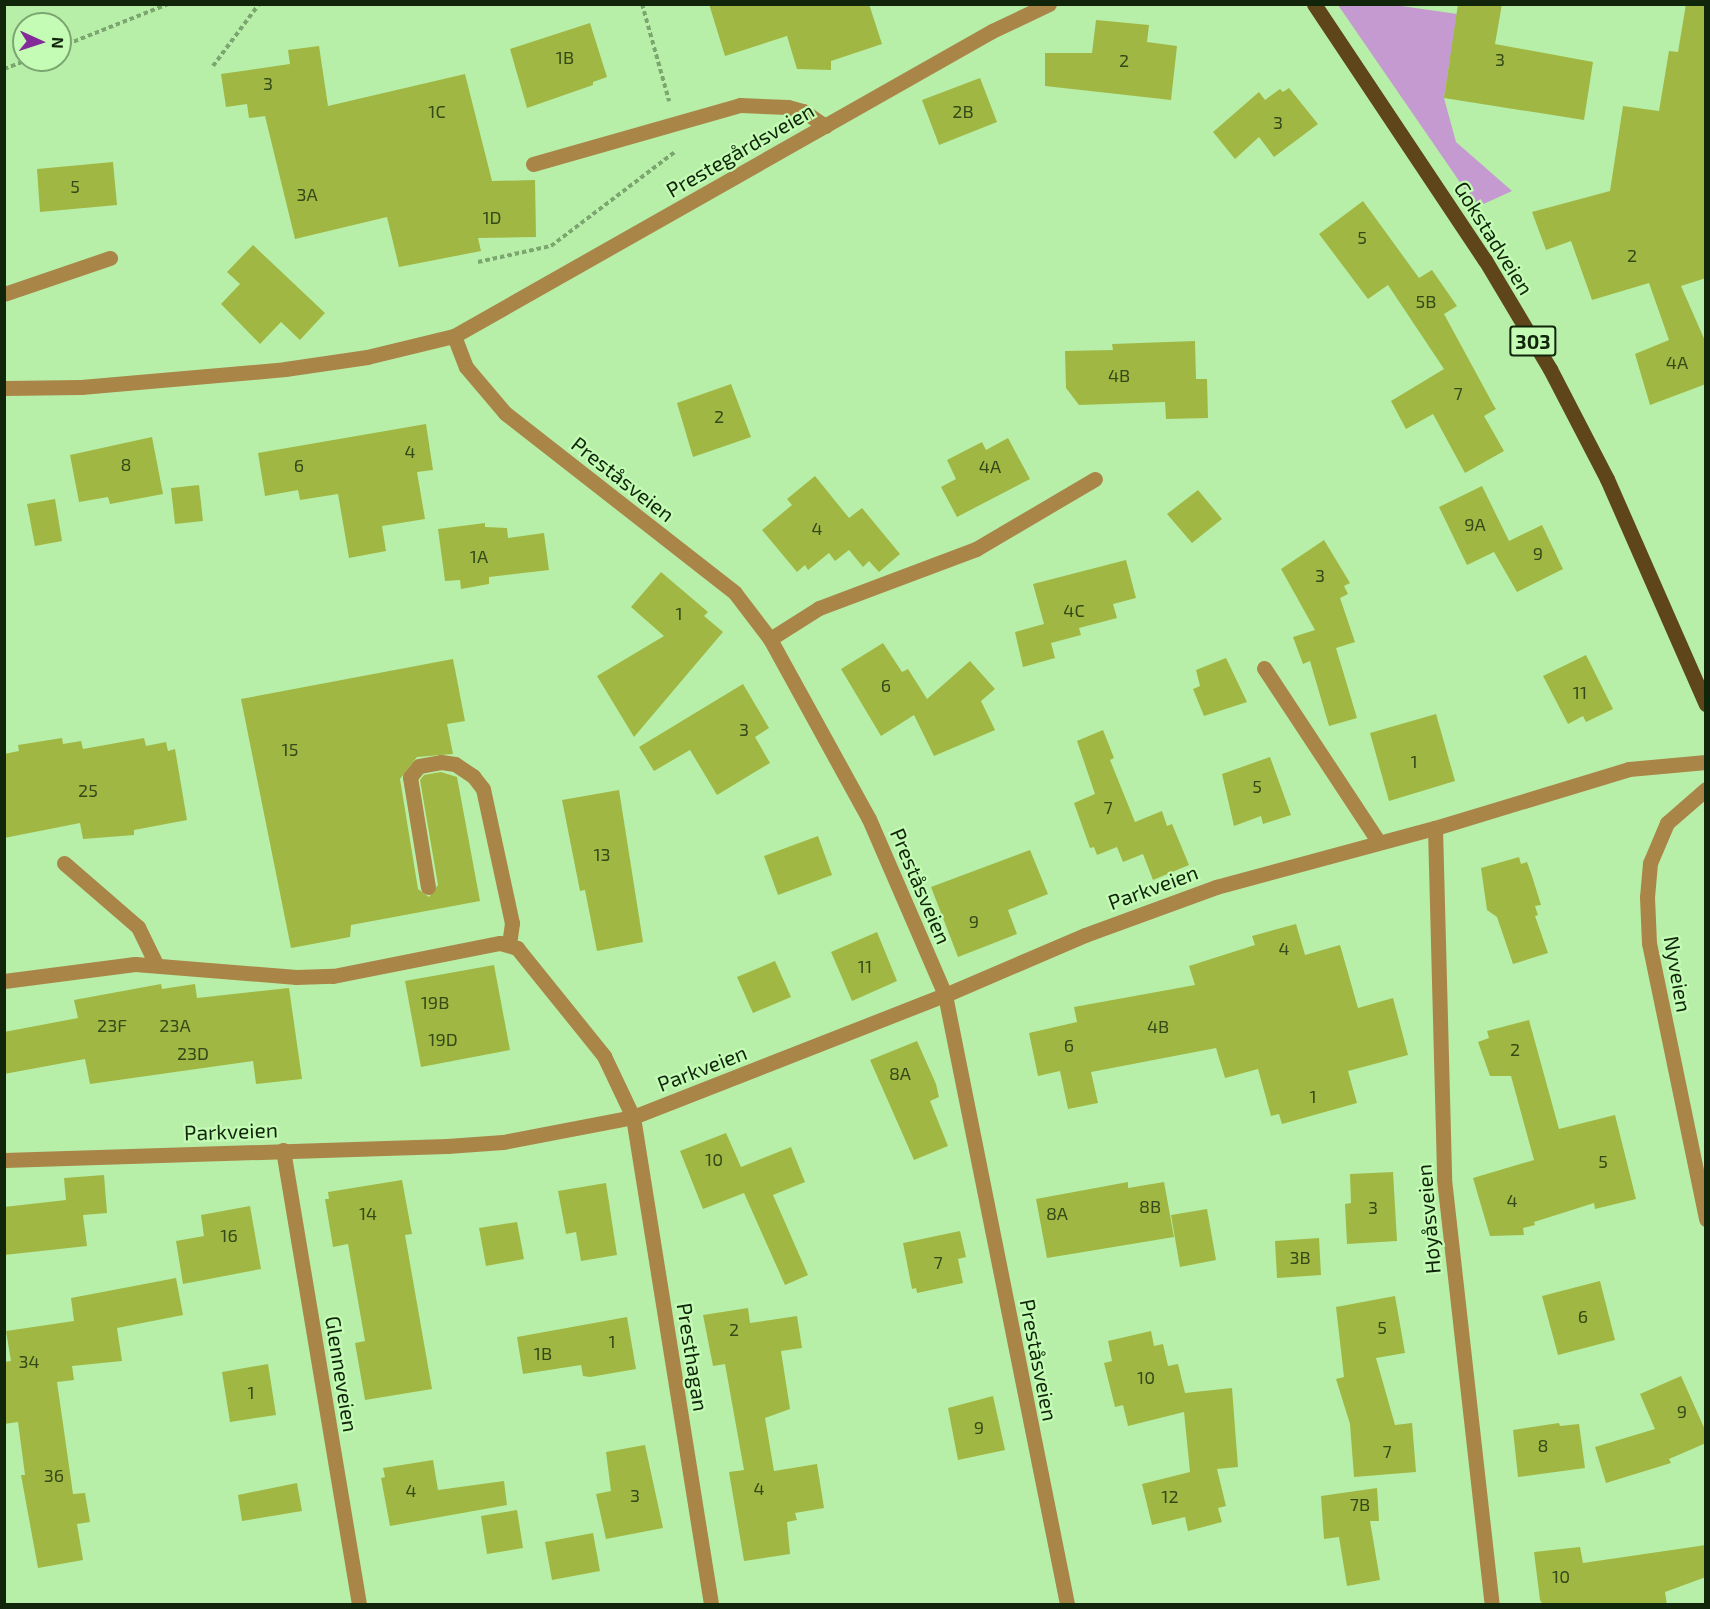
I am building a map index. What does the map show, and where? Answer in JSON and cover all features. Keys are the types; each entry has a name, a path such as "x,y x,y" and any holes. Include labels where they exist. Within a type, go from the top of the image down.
{"main road":[{"name":"Gokstadveien","path":"1314,4 1479,251 1550,369 1606,479 1706,704"}],"street":[{"name":"Prestegårdsveien","path":"4,388 81,387 285,369 367,357 454,336 992,31 1049,4"},
{"path":"532,164 740,105 767,104 803,111 825,126"},
{"path":"4,294 110,258"},
{"name":"Preståsveien","path":"454,336 466,367 505,413 735,593 770,639 869,819 945,995 1067,1605"},
{"path":"770,639 819,608 976,549 1095,479"},
{"path":"1264,668 1378,841"},
{"name":"Parkveien","path":"4,1160 503,1142 633,1117 945,995 1085,935 1216,887 1378,841 1435,828 1629,769 1706,762"},
{"path":"4,981 81,969 156,964 296,978 333,976 509,944 512,923 483,789 473,776 455,764 419,766 410,777 428,887"},
{"name":"Nyveien","path":"1706,789 1666,823 1650,863 1647,897 1649,943 1706,1219"},
{"name":"Høyåsveien","path":"1435,828 1444,1179 1492,1605"},
{"path":"64,863 138,927 156,964"},
{"name":"Presthagan","path":"509,944 604,1056 633,1117 711,1605"},
{"name":"Glenneveien","path":"283,1150 359,1605"}],"path":[{"path":"72,42 168,4"},
{"path":"213,66 258,4"},
{"path":"478,262 551,246 676,152 682,138 642,4"}],"shaded area":[{"path":"1338,5 1395,5 1457,14 1444,98 1456,142 1512,191 1477,207"}],"building":[{"path":"709,4 869,4 882,44 831,61 831,70 797,69 787,36 725,56"},
{"path":"1458,4 1502,4 1495,44 1593,62 1584,120 1444,98"},
{"path":"1686,4 1706,4 1706,278 1681,286 1706,343 1706,384 1650,405 1635,354 1669,340 1649,283 1592,300 1571,241 1546,250 1532,212 1610,191 1623,106 1659,111 1669,51 1678,52"},
{"path":"1096,20 1149,25 1147,42 1177,46 1171,100 1045,86 1045,53 1092,53"},
{"path":"590,23 607,77 593,82 593,85 527,108 510,49"},
{"path":"319,46 328,106 465,74 492,181 535,180 536,237 478,238 481,251 399,267 387,217 295,239 265,116 249,118 247,104 226,107 221,74 290,64 288,50"},
{"path":"980,78 997,122 939,145 922,100"},
{"path":"1289,88 1318,124 1274,157 1259,137 1235,159 1213,132 1259,92 1265,100 1280,89 1283,92"},
{"path":"113,162 117,205 40,212 37,169"},
{"path":"1363,201 1419,278 1432,270 1457,306 1444,314 1496,409 1484,416 1504,451 1465,473 1433,414 1406,429 1391,401 1444,369 1388,285 1368,299 1319,234"},
{"path":"253,245 325,313 300,340 281,322 260,344 221,304 240,284 227,272"},
{"path":"1195,341 1196,379 1207,379 1208,418 1166,419 1165,402 1079,405 1066,388 1065,351 1113,350 1112,344"},
{"path":"731,384 751,437 693,457 677,403"},
{"path":"426,424 433,470 417,472 425,519 382,526 386,551 349,558 338,494 300,500 298,490 265,496 258,453"},
{"path":"152,437 163,494 110,504 108,497 79,502 70,455"},
{"path":"1008,438 1030,479 957,517 941,487 956,479 947,460 982,442 986,450"},
{"path":"815,476 849,518 862,508 900,554 879,572 869,561 863,567 849,550 835,561 829,553 808,570 805,565 797,572 762,530 792,505 787,499"},
{"path":"199,485 203,521 175,524 171,488"},
{"path":"1482,486 1509,541 1542,525 1563,569 1517,592 1494,552 1467,565 1439,507"},
{"path":"1198,490 1222,519 1192,543 1167,514"},
{"path":"55,499 62,541 35,546 27,504"},
{"path":"485,523 485,527 507,528 508,538 544,533 549,570 489,577 489,584 461,589 460,580 445,581 438,529"},
{"path":"1324,540 1350,583 1344,586 1348,594 1340,598 1355,642 1336,648 1357,718 1329,726 1310,661 1303,664 1293,637 1315,630 1281,569"},
{"path":"1126,560 1136,598 1113,604 1117,618 1079,628 1081,635 1051,643 1055,658 1023,667 1015,632 1044,624 1033,584"},
{"path":"661,572 708,612 704,616 723,632 634,737 597,676 664,636 631,607"},
{"path":"883,643 902,672 908,669 927,699 970,661 995,689 981,701 995,730 934,756 914,715 881,736 841,669"},
{"path":"1586,655 1613,709 1586,722 1583,716 1568,724 1543,676"},
{"path":"1226,658 1247,702 1204,716 1193,689 1200,686 1196,670"},
{"path":"453,659 465,721 447,724 453,754 417,757 400,779 418,889 429,897 438,885 420,780 424,775 441,772 457,777 480,901 351,925 350,937 291,948 241,699"},
{"path":"743,684 769,728 755,737 770,763 717,795 690,750 654,771 639,747"},
{"path":"1436,714 1455,781 1389,801 1370,733"},
{"path":"1103,730 1114,758 1110,760 1135,822 1162,811 1167,826 1172,824 1189,865 1153,880 1143,854 1123,862 1117,847 1097,855 1094,847 1090,848 1074,803 1095,794 1077,741"},
{"path":"62,738 63,744 81,741 83,749 144,738 146,746 166,742 168,751 175,749 187,820 134,830 134,835 83,839 80,823 4,838 4,754 19,751 18,745"},
{"path":"1270,757 1291,815 1263,824 1261,816 1234,826 1222,774"},
{"path":"619,790 643,942 597,951 585,890 580,891 562,800"},
{"path":"818,836 832,875 778,895 764,856"},
{"path":"1030,850 1048,894 1008,910 1017,934 958,957 931,887"},
{"path":"1519,857 1521,864 1527,862 1541,905 1535,906 1538,915 1535,916 1548,953 1513,964 1497,917 1487,910 1481,868"},
{"path":"1296,924 1305,955 1340,945 1358,1008 1393,998 1408,1055 1348,1071 1357,1103 1282,1124 1279,1114 1271,1116 1258,1069 1225,1078 1216,1048 1091,1072 1098,1103 1068,1109 1060,1071 1038,1076 1029,1033 1077,1022 1074,1007 1195,985 1189,966 1255,945 1252,936"},
{"path":"877,932 897,981 852,1001 831,952"},
{"path":"775,961 791,997 753,1013 737,977"},
{"path":"494,965 510,1050 421,1067 405,981"},
{"path":"161,984 162,989 195,984 197,998 289,988 302,1079 256,1084 253,1061 90,1084 85,1059 4,1074 4,1032 78,1018 74,1000"},
{"path":"1529,1020 1559,1129 1615,1115 1636,1199 1595,1209 1594,1203 1534,1222 1535,1225 1523,1228 1524,1235 1490,1236 1473,1178 1534,1160 1511,1076 1490,1076 1478,1042 1489,1038 1487,1031"},
{"path":"917,1041 936,1084 939,1097 930,1101 948,1146 914,1160 870,1060"},
{"path":"726,1133 741,1167 791,1147 805,1182 773,1195 808,1275 785,1285 744,1193 703,1209 680,1151"},
{"path":"1393,1172 1397,1241 1347,1244 1345,1204 1351,1203 1350,1174"},
{"path":"104,1175 107,1213 83,1215 87,1246 4,1255 4,1207 66,1200 64,1178"},
{"path":"402,1180 412,1234 405,1235 432,1389 365,1400 355,1343 365,1341 348,1244 333,1247 325,1199 329,1199 328,1192"},
{"path":"1128,1182 1128,1188 1164,1182 1174,1237 1047,1258 1036,1199"},
{"path":"606,1183 617,1255 581,1261 576,1232 566,1234 558,1191"},
{"path":"250,1206 261,1269 183,1284 176,1241 204,1236 201,1215"},
{"path":"1207,1209 1216,1260 1180,1267 1171,1215"},
{"path":"517,1222 524,1259 486,1266 479,1228"},
{"path":"960,1231 966,1257 958,1259 963,1283 917,1293 916,1288 912,1289 903,1243"},
{"path":"1319,1238 1321,1275 1277,1278 1275,1241"},
{"path":"176,1278 183,1315 117,1328 122,1361 72,1366 74,1380 57,1382 73,1494 85,1493 90,1522 77,1524 83,1560 38,1568 21,1475 25,1475 18,1422 4,1424 4,1362 11,1361 6,1331 74,1321 71,1298"},
{"path":"1600,1281 1615,1340 1558,1355 1542,1296"},
{"path":"1395,1296 1405,1353 1376,1358 1395,1425 1412,1423 1416,1472 1354,1477 1350,1424 1336,1379 1344,1377 1336,1307"},
{"path":"748,1308 750,1323 797,1316 802,1348 781,1351 790,1409 765,1418 774,1471 817,1464 824,1508 795,1513 797,1520 787,1522 790,1554 744,1561 729,1472 744,1470 725,1364 713,1366 703,1315"},
{"path":"627,1317 636,1369 590,1377 583,1376 581,1365 523,1374 517,1337"},
{"path":"1151,1331 1154,1346 1163,1344 1168,1366 1178,1364 1185,1393 1232,1388 1238,1467 1217,1469 1226,1506 1218,1508 1222,1522 1188,1531 1185,1517 1152,1525 1142,1484 1190,1472 1184,1412 1128,1426 1123,1405 1115,1407 1104,1363 1112,1361 1108,1341"},
{"path":"268,1364 276,1415 230,1422 222,1372"},
{"path":"1681,1376 1706,1432 1706,1443 1669,1459 1671,1463 1606,1483 1595,1447 1655,1429 1640,1394"},
{"path":"993,1396 1005,1450 958,1460 948,1408"},
{"path":"1559,1423 1560,1426 1579,1424 1585,1468 1518,1477 1513,1430"},
{"path":"645,1445 663,1528 606,1539 596,1494 611,1491 606,1452"},
{"path":"433,1460 438,1490 504,1481 507,1505 390,1526 381,1478 385,1477 383,1468"},
{"path":"297,1483 302,1511 242,1521 238,1495"},
{"path":"1377,1488 1379,1521 1370,1521 1380,1580 1347,1586 1339,1537 1324,1539 1321,1496"},
{"path":"517,1510 523,1548 487,1554 481,1516"},
{"path":"593,1533 600,1571 552,1580 545,1542"},
{"path":"1706,1545 1706,1577 1665,1592 1667,1605 1543,1605 1540,1600 1534,1552 1580,1547 1583,1563"}]}
